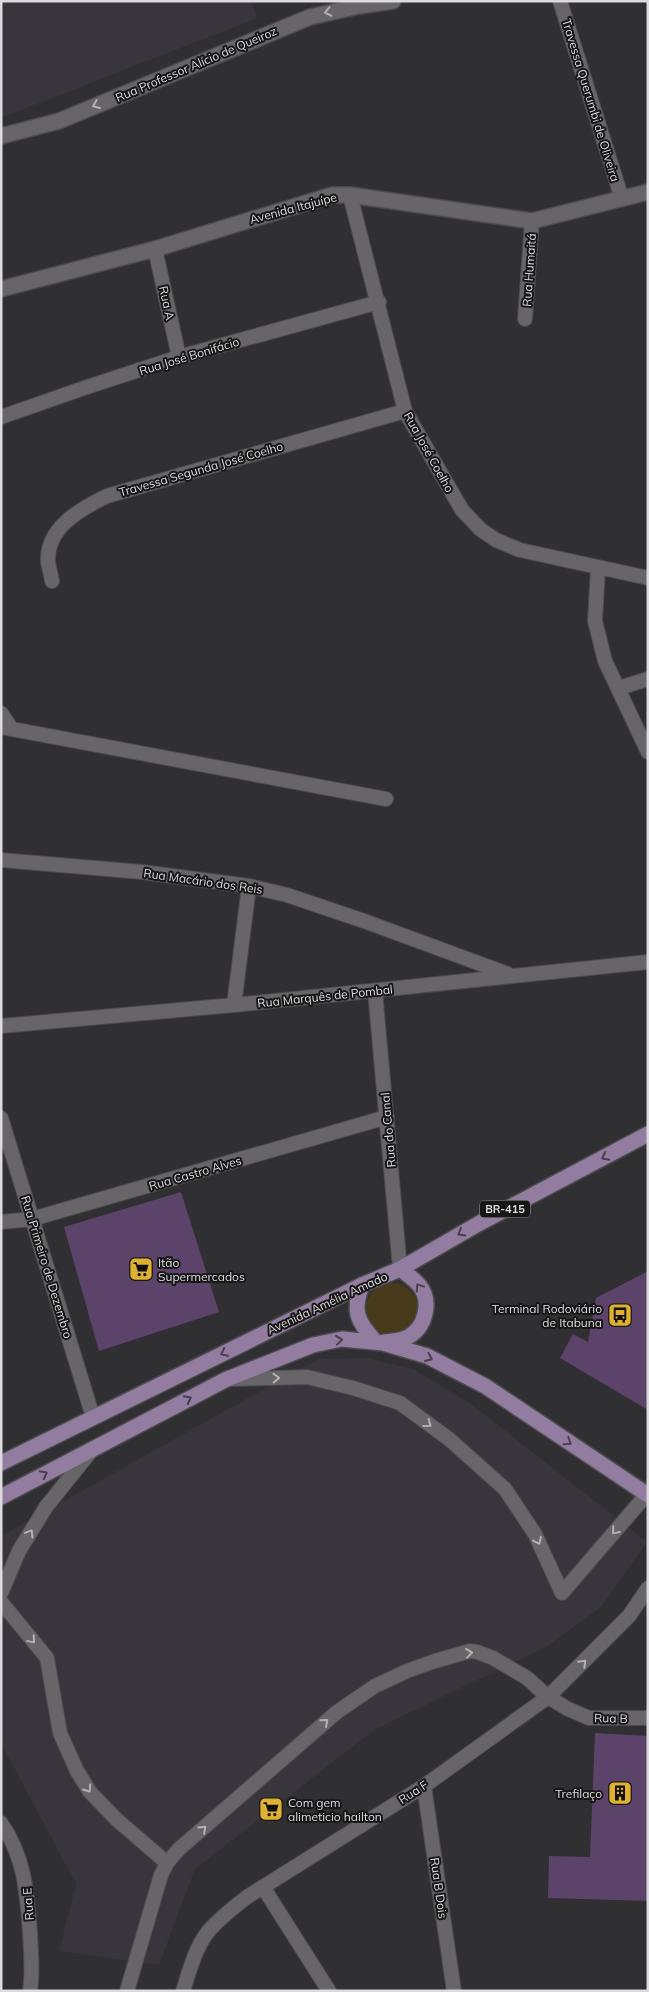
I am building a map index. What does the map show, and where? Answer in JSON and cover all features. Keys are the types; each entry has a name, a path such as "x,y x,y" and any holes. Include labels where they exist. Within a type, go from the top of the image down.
{"main road":[{"name":"Rua Professor Alício de Queiroz","path":"1,136 59,121 310,16 393,1"},
{"name":"Avenida Itajuípe","path":"1,288 155,249 332,195 350,195 532,221 648,192"},
{"name":"Avenida Amélia Amado","path":"1,1463 362,1285 400,1269 478,1224 648,1134"},
{"path":"379,1342 407,1337 417,1330 423,1320 426,1309 425,1296 420,1286 400,1269"},
{"path":"362,1285 357,1298 356,1310 359,1320 379,1342"},
{"path":"1,1497 227,1379 313,1344 342,1339 379,1342 427,1356 485,1386 647,1495"}],"street":[{"name":"Travessa Querumbi de Oliveira","path":"560,1 622,200"},
{"name":"Rua José Coelho","path":"350,195 405,411 462,510 480,529 496,540 520,550 648,578"},
{"name":"Rua Humaitá","path":"525,319 532,221"},
{"name":"Rua A","path":"155,249 179,357"},
{"name":"Rua José Bonifácio","path":"1,417 179,357 378,302"},
{"name":"Travessa Segunda José Coelho","path":"52,581 48,560 52,540 59,528 84,508 107,496 405,411"},
{"path":"598,568 595,621 605,661 648,752"},
{"path":"619,688 648,679"},
{"path":"1,713 6,727 386,799"},
{"name":"Rua Macário dos Reis","path":"1,860 142,872 249,886 287,895 364,921 510,975"},
{"path":"234,1005 249,886"},
{"name":"Rua Marquês de Pombal","path":"1,1026 234,1005 648,962"},
{"name":"Rua do Canal","path":"375,991 400,1269"},
{"name":"Rua Castro Alves","path":"1,1222 32,1219 387,1117"},
{"name":"Rua Primeiro de Dezembro","path":"1,1118 93,1417"},
{"path":"227,1379 307,1377 353,1388 400,1403 449,1439 504,1489 535,1534 562,1593 647,1495"},
{"path":"1,1593 19,1551 46,1507 92,1449"},
{"path":"1,1562 19,1551"},
{"name":"Rua F","path":"183,1991 195,1955 206,1934 226,1913 263,1887 424,1786 548,1697 629,1616 648,1588"},
{"path":"1,1602 48,1658 60,1733 77,1771 90,1792 116,1819 167,1863 161,1875 127,1991"},
{"name":"Rua B","path":"167,1863 224,1808 337,1712 375,1686 407,1671 470,1651 493,1658 527,1678 548,1697 568,1710 589,1718 648,1718"},
{"name":"Rua B Dois","path":"424,1786 454,1991"},
{"name":"Rua E","path":"1,1823 17,1854 26,1884 32,1975 30,1991"},
{"path":"263,1887 329,1991"}],"shaded area":[{"path":"1,1 252,1 257,18 1,118"},
{"path":"392,1283 402,1285 410,1291 416,1299 418,1309 416,1319 410,1327 402,1333 392,1335 382,1333 374,1327 368,1319 366,1309 368,1299 374,1291 382,1285"},
{"path":"367,1358 413,1369 471,1404 647,1542 601,1607 548,1646 374,1730 195,1869 159,1965 59,1951 76,1884 1,1743 1,1536 318,1359"}],"building":[{"name":"Itão Supermercados","path":"181,1192 219,1312 99,1351 64,1227"},
{"path":"648,1271 648,1410 560,1358 573,1334 588,1342 596,1298"},
{"path":"595,1733 648,1736 648,1901 548,1898 549,1856 590,1857"}],"place":[{"name":"Itão Supermercados","path":"141,1269"},
{"name":"Terminal Rodoviário de Itabuna","path":"620,1315"},
{"name":"Trefilaço","path":"620,1793"},
{"name":"Com gem alimeticio hailton","path":"271,1809"}]}
